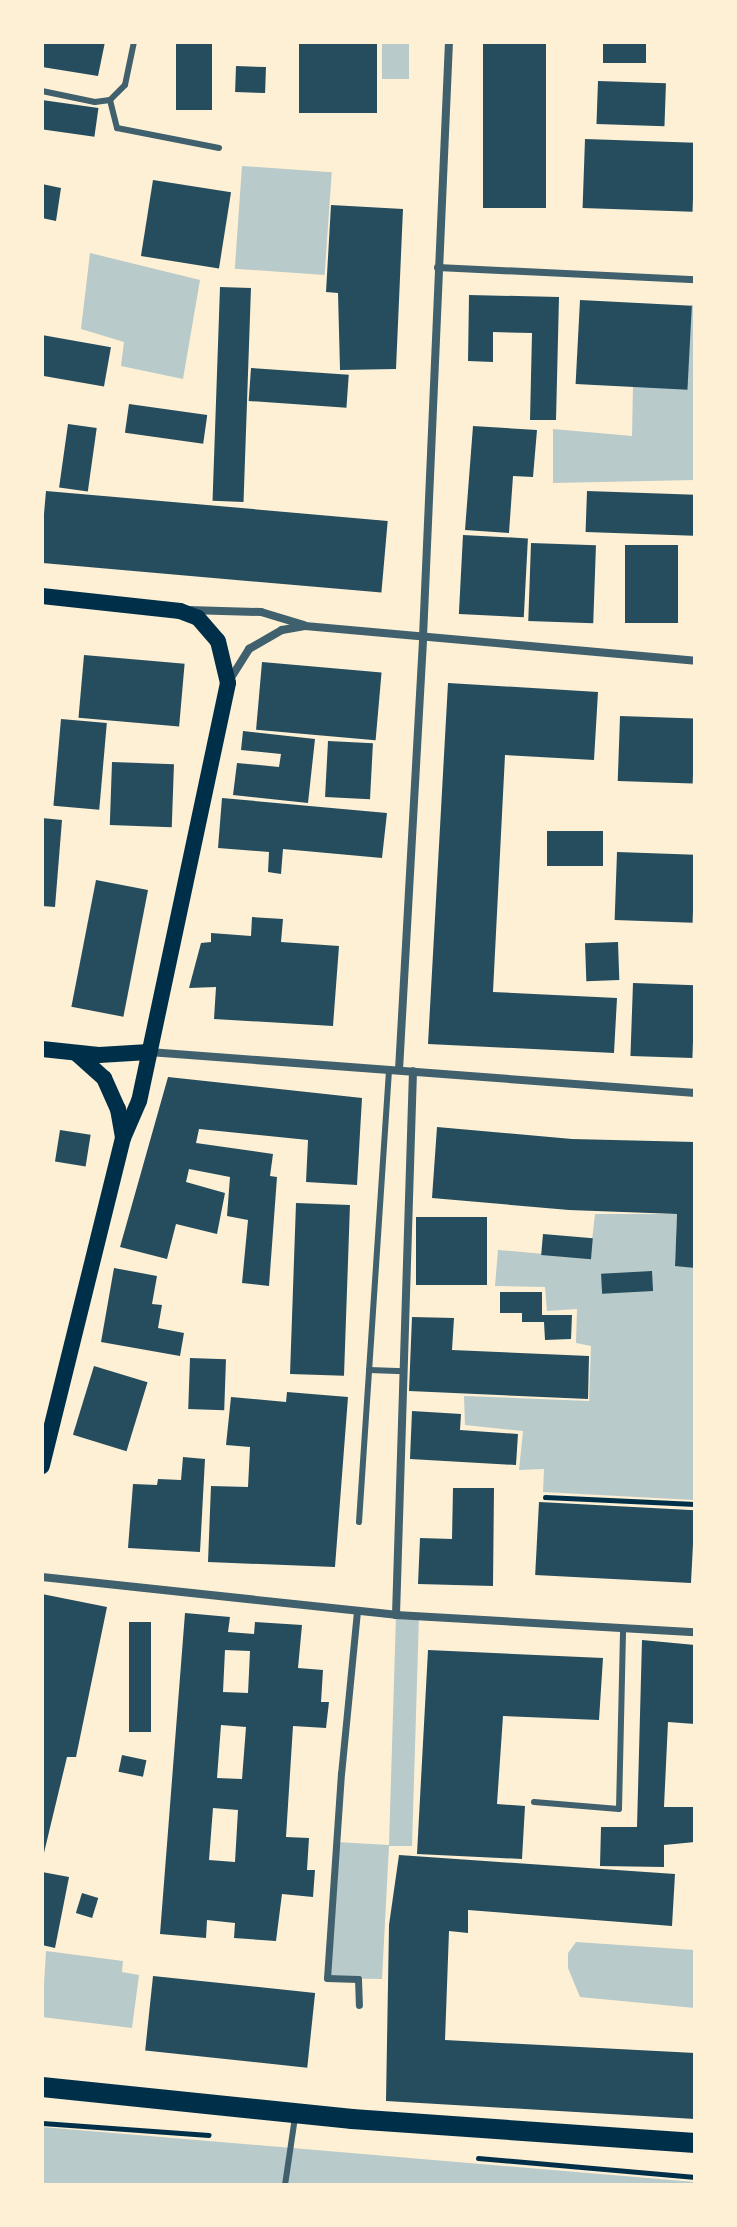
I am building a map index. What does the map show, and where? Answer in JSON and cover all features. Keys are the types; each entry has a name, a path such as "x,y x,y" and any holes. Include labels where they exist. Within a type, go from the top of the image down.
{"main road":[{"path":"42,596 180,611 198,618 211,630 223,651 228,683 139,1101 123,1138 42,1466"},
{"path":"42,1049 76,1053 149,1052"},
{"path":"76,1053 104,1078 118,1109 123,1138"},
{"path":"42,2087 295,2113 695,2143"}],"street":[{"path":"394,1070 423,637 449,42"},
{"path":"437,267 695,279"},
{"path":"180,611 231,609 261,612 305,626 695,661"},
{"path":"228,683 249,649 282,630 305,626"},
{"path":"149,1052 695,1093"},
{"path":"396,1615 413,1071"},
{"path":"42,1577 396,1615 695,1632"},
{"path":"357,1611 341,1773 327,1978 358,1979 359,2005"}],"lane":[{"path":"42,91 95,102 110,100 125,85 134,42"},
{"path":"110,100 117,128 219,148"},
{"path":"359,1522 394,1070"},
{"path":"369,1370 404,1371"},
{"path":"534,1802 619,1809 623,1630"},
{"path":"285,2185 295,2113"}],"path":[{"path":"545,1497 695,1504"}],"shaded area":[{"path":"382,42 409,42 409,79 382,79"},
{"path":"242,166 332,172 325,275 235,269"},
{"path":"90,253 200,280 183,379 121,366 124,342 81,329"},
{"path":"695,305 695,480 553,483 553,429 632,436 633,385"},
{"path":"595,1214 677,1214 675,1265 695,1268 694,1500 543,1492 544,1469 519,1470 523,1431 465,1425 464,1396 589,1401 591,1346 576,1343 577,1309 547,1311 545,1287 495,1286 498,1250 590,1258"},
{"path":"396,1615 419,1616 412,1846 389,1846 382,1979 327,1978 336,1842 389,1845"},
{"path":"576,1942 694,1950 695,2008 580,1997 568,1968 568,1953"},
{"path":"46,1951 123,1961 122,1972 139,1975 132,2028 42,2017"},
{"path":"42,2127 695,2182 695,2185 42,2185"}],"building":[{"path":"42,42 105,42 98,76 42,67"},
{"path":"176,42 212,42 212,110 176,110"},
{"path":"299,42 377,42 377,113 299,113"},
{"path":"483,42 546,42 546,208 483,208"},
{"path":"603,42 646,42 646,63 603,63"},
{"path":"236,66 266,67 265,93 235,92"},
{"path":"598,81 666,83 664,126 596,124"},
{"path":"42,100 98,108 94,137 42,129"},
{"path":"585,139 695,143 693,212 583,208"},
{"path":"153,180 231,192 219,268 141,256"},
{"path":"42,184 61,188 56,221 42,218"},
{"path":"331,205 403,209 396,369 340,370 338,293 326,292"},
{"path":"220,287 251,288 244,502 213,501"},
{"path":"469,295 559,297 556,420 530,420 532,333 493,332 493,362 468,361"},
{"path":"580,300 692,306 687,390 576,384"},
{"path":"42,335 111,347 104,387 42,376"},
{"path":"251,368 349,375 346,408 249,401"},
{"path":"129,404 207,415 203,444 125,433"},
{"path":"68,424 97,428 88,491 59,487"},
{"path":"473,426 537,430 533,477 513,476 509,533 465,530"},
{"path":"46,491 388,521 381,593 42,563"},
{"path":"587,491 695,495 694,536 586,532"},
{"path":"463,535 528,538 524,617 459,614"},
{"path":"531,543 596,545 593,623 528,621"},
{"path":"625,545 678,545 678,623 625,623"},
{"path":"84,655 185,664 179,727 79,718"},
{"path":"262,662 382,672 376,740 256,730"},
{"path":"448,683 598,692 594,760 505,755 493,992 617,998 614,1053 428,1044"},
{"path":"620,716 695,719 693,784 618,781"},
{"path":"61,719 107,723 99,810 53,806"},
{"path":"243,731 315,739 308,803 233,795 237,763 279,767 281,754 241,750"},
{"path":"328,741 373,743 370,799 325,797"},
{"path":"112,762 174,764 172,827 110,825"},
{"path":"222,798 387,813 382,858 283,849 281,874 268,872 269,852 218,848"},
{"path":"42,818 62,820 55,907 42,906"},
{"path":"547,831 603,831 603,866 547,866"},
{"path":"617,852 695,855 693,923 615,920"},
{"path":"96,880 148,890 123,1017 71,1007"},
{"path":"252,917 283,919 281,942 339,946 333,1026 214,1019 216,987 189,988 201,943 211,942 211,933 251,936"},
{"path":"618,942 619,980 586,981 585,943"},
{"path":"633,983 695,985 692,1058 630,1056"},
{"path":"168,1077 362,1098 357,1185 306,1182 308,1140 199,1129 196,1143 273,1154 270,1176 277,1177 269,1286 242,1283 248,1220 227,1216 230,1177 189,1169 186,1182 225,1193 217,1234 176,1224 167,1259 120,1247"},
{"path":"437,1127 572,1139 695,1142 695,1268 675,1266 677,1214 569,1210 432,1198"},
{"path":"60,1130 91,1135 86,1166 55,1162"},
{"path":"296,1203 350,1205 344,1376 290,1374"},
{"path":"416,1217 487,1217 487,1285 416,1285"},
{"path":"543,1234 593,1238 591,1259 541,1255"},
{"path":"114,1268 157,1276 152,1304 162,1305 158,1328 184,1333 180,1356 101,1342"},
{"path":"652,1271 653,1291 602,1294 601,1274"},
{"path":"500,1292 542,1292 542,1315 572,1315 571,1339 545,1340 544,1322 522,1322 522,1313 500,1313"},
{"path":"412,1317 454,1318 452,1350 589,1356 588,1399 409,1391"},
{"path":"190,1358 226,1359 224,1410 188,1409"},
{"path":"94,1366 148,1382 127,1451 73,1435"},
{"path":"287,1392 348,1397 335,1567 208,1562 211,1486 248,1487 250,1447 226,1445 231,1397 286,1402"},
{"path":"412,1411 461,1414 460,1430 518,1434 516,1465 410,1459"},
{"path":"183,1457 205,1459 200,1552 128,1548 133,1484 157,1485 158,1479 181,1480"},
{"path":"453,1488 494,1488 493,1586 418,1584 420,1538 452,1539"},
{"path":"539,1502 695,1510 691,1583 535,1575"},
{"path":"42,1594 107,1607 76,1757 67,1757 43,1857"},
{"path":"185,1613 230,1617 228,1632 254,1634 255,1622 302,1625 298,1668 323,1670 321,1702 329,1702 326,1728 293,1726 286,1837 309,1838 307,1870 315,1870 313,1897 282,1894 276,1941 234,1938 235,1923 207,1920 206,1938 160,1934","holes":["225,1650 250,1651 248,1693 223,1692","221,1725 246,1727 242,1779 217,1778","213,1808 238,1810 235,1862 209,1860"]},
{"path":"129,1622 151,1622 151,1732 129,1732"},
{"path":"642,1640 695,1645 695,1724 668,1722 664,1807 695,1807 695,1842 664,1845 664,1867 600,1866 601,1827 637,1827"},
{"path":"428,1650 603,1658 599,1720 503,1716 497,1804 525,1806 522,1859 417,1854"},
{"path":"122,1755 146,1760 143,1777 118,1772"},
{"path":"399,1855 675,1874 672,1926 468,1910 468,1933 449,1931 445,2040 695,2053 695,2119 386,2101 389,1925"},
{"path":"42,1872 69,1877 55,1948 42,1945"},
{"path":"82,1893 98,1898 92,1918 76,1913"},
{"path":"153,1976 315,1993 307,2068 145,2051"}]}
